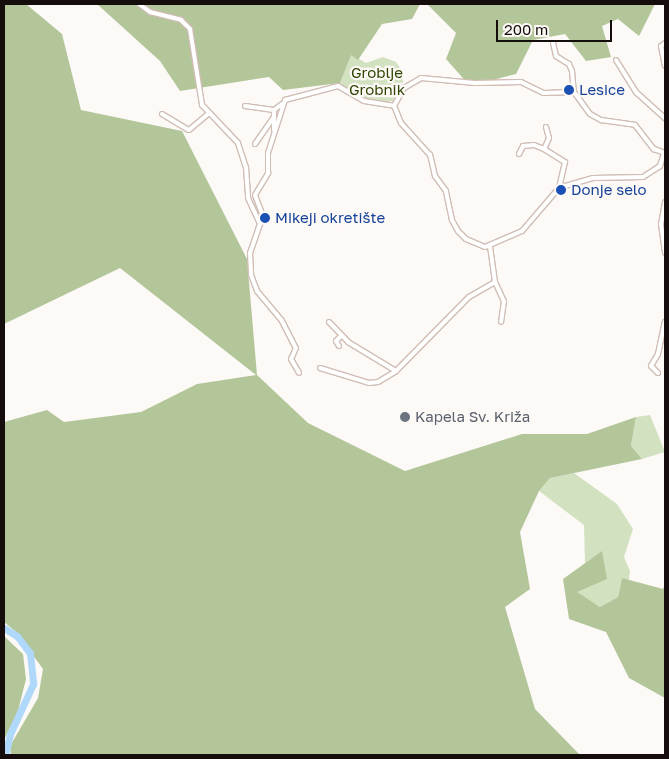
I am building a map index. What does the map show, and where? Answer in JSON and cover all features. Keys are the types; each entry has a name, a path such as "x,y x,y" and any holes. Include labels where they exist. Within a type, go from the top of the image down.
{"street":[{"path":"139,4 150,12 181,20 190,30 195,46 199,94 209,114 238,142 246,168 248,198 260,224"},
{"path":"553,43 556,56 569,64 572,71 574,92 590,114 601,120 635,126 654,148 665,153 660,166 643,177 593,178 559,188"},
{"path":"665,43 661,46 665,66"},
{"path":"616,60 637,93 665,118"},
{"path":"394,106 404,88 421,78 475,83 521,82 544,93 574,92"},
{"path":"245,106 274,110 295,95 338,86 364,101 394,106"},
{"path":"282,104 268,153 268,173 255,195 263,216 250,254 251,275 257,291 282,321 296,348 291,359 299,373"},
{"path":"394,106 401,122 430,156 435,176 446,191 452,220 458,231 479,246 490,248 522,231 559,188 565,162 534,145 523,146 519,154"},
{"path":"274,110 274,132"},
{"path":"162,114 189,130 209,114"},
{"path":"255,144 274,117"},
{"path":"544,149 549,138 546,126"},
{"path":"665,202 661,224 665,253"},
{"path":"490,248 496,282 504,301 501,322"},
{"path":"320,368 369,382 378,382 396,371 469,297 496,282"},
{"path":"330,322 341,336 360,351 396,371"},
{"path":"658,373 651,366 658,354 665,322"},
{"path":"339,346 336,341 341,336"}],"green space":[{"path":"4,4 26,4 62,34 81,110 182,131 247,259 257,375 308,423 405,471 522,434 587,434 636,417 631,446 642,459 550,478 539,491 520,532 530,589 505,607 535,709 580,755 11,755 10,746 38,698 43,669 16,632 4,622 4,422 47,410 64,422 141,412 197,384 256,375 120,268 4,324"},
{"path":"97,4 420,4 412,19 382,24 358,60 351,55 340,83 283,90 269,77 180,91 160,61"},
{"path":"427,4 655,4 639,36 618,19 602,26 611,57 586,61 565,34 533,40 516,74 470,86 446,59 456,33"},
{"name":"Groblje Grobnik","path":"351,54 366,63 383,57 396,62 401,69 403,82 393,101 373,103 357,97 340,83"},
{"path":"650,415 665,452 642,459 631,446 636,417"},
{"path":"574,473 617,504 633,529 624,557 630,571 629,580 622,578 618,597 600,607 576,592 602,552 585,563 584,525 539,491 550,478"},
{"path":"602,551 607,579 577,592 600,607 618,597 622,578 663,589 665,585 665,698 629,678 606,632 569,619 563,579"},
{"path":"4,636 23,654 26,679 18,711 4,740"}],"waterway":[{"path":"4,628 17,636 30,653 33,684 10,734 5,755"}],"place":[{"name":"Lesice","path":"569,90"},
{"name":"Donje selo","path":"561,190"},
{"name":"Mikeji okretište","path":"265,218"},
{"name":"Kapela Sv. Križa","path":"405,417"}]}
